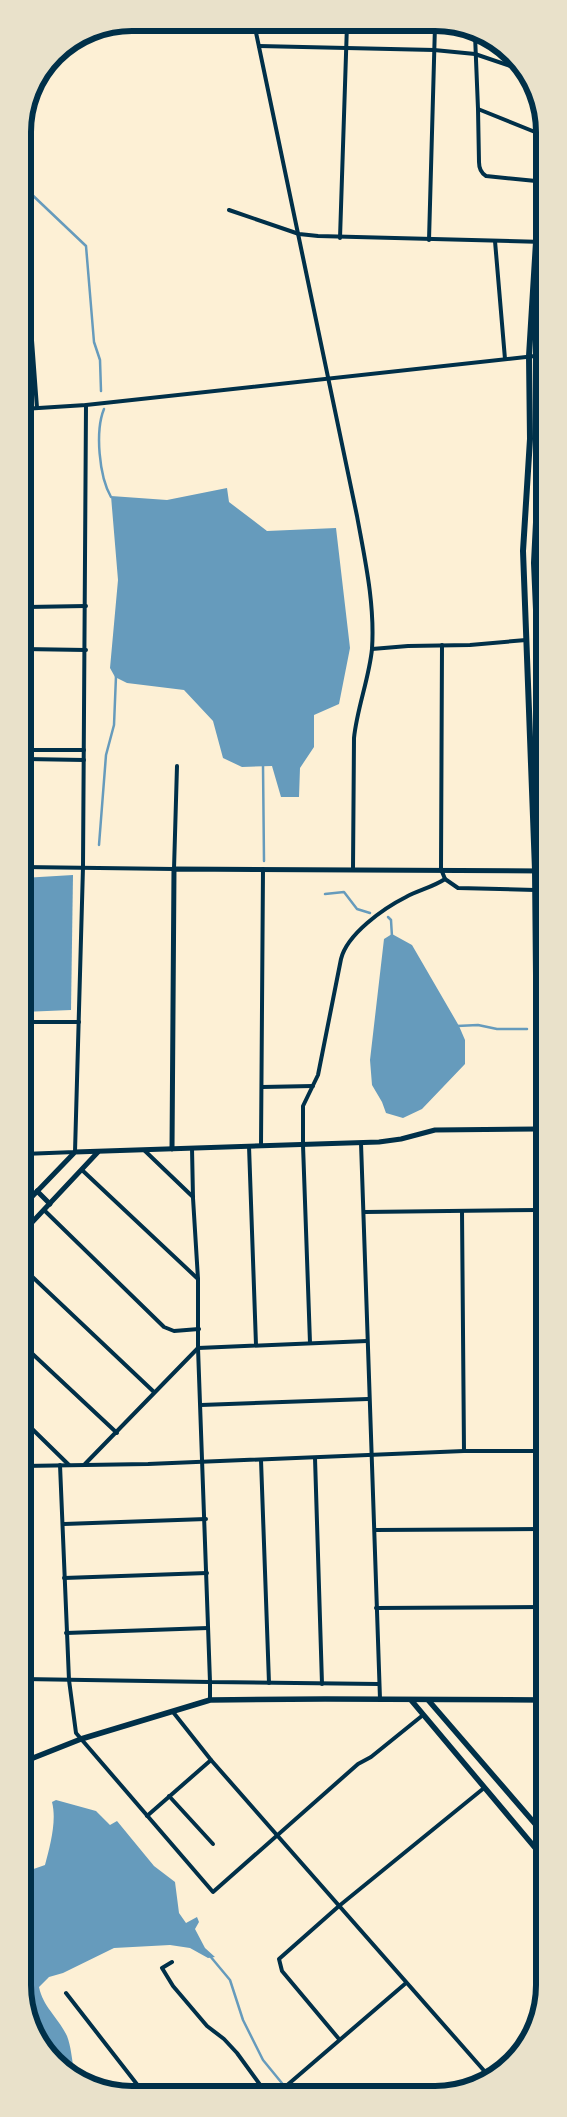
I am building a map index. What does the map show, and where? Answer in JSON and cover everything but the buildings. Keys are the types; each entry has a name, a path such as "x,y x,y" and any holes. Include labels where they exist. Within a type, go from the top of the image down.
{"main road":[{"path":"536,283 529,356 530,439 523,551 528,640 536,914"},
{"path":"536,538 534,563 536,585"},
{"path":"31,1759 81,1739 210,1700 536,1700"},
{"path":"411,1700 536,1849"},
{"path":"429,1700 536,1824"}],"street":[{"path":"256,31 357,516 369,587 372,649 355,723 353,870"},
{"path":"340,238 347,31"},
{"path":"429,240 435,31"},
{"path":"475,40 479,168 486,176 536,181"},
{"path":"259,46 434,50 476,54 509,64"},
{"path":"478,109 536,132"},
{"path":"228,210 299,234 340,238 536,242"},
{"path":"495,241 505,359"},
{"path":"31,327 37,408"},
{"path":"31,408 100,404 536,355"},
{"path":"31,1198 75,1152 83,868 86,650 86,405"},
{"path":"31,607 86,606"},
{"path":"372,649 528,640"},
{"path":"442,646 441,869 445,879 458,888 535,890"},
{"path":"31,649 86,650"},
{"path":"31,750 84,750"},
{"path":"31,759 84,760"},
{"path":"172,1149 174,869 177,766"},
{"path":"31,867 535,870"},
{"path":"261,1146 263,869"},
{"path":"310,1343 303,1106 312,1086 316,1083 321,1066 342,954 352,939 381,912 408,896 445,879"},
{"path":"31,1022 79,1022"},
{"path":"262,1087 312,1086"},
{"path":"31,1154 361,1143 389,1141 435,1130 536,1130"},
{"path":"361,1143 368,1399 372,1455 380,1699"},
{"path":"249,1146 256,1345"},
{"path":"192,1148 198,1279 198,1348 202,1461 206,1519 210,1700"},
{"path":"144,1150 193,1198"},
{"path":"31,1224 98,1152"},
{"path":"82,1170 198,1279"},
{"path":"37,1192 50,1204"},
{"path":"44,1210 164,1327 174,1331 199,1329"},
{"path":"364,1212 536,1210"},
{"path":"462,1211 464,1451"},
{"path":"31,1276 154,1392"},
{"path":"85,1464 198,1348 367,1341"},
{"path":"31,1352 117,1433"},
{"path":"201,1405 368,1399"},
{"path":"31,1428 69,1465"},
{"path":"31,1466 261,1460 464,1451 536,1451"},
{"path":"316,1458 322,1684"},
{"path":"261,1460 269,1683"},
{"path":"60,1465 64,1524 66,1633 69,1680 76,1733 213,1892 358,1764 423,1716"},
{"path":"64,1524 206,1519"},
{"path":"375,1530 536,1529"},
{"path":"64,1578 207,1573"},
{"path":"376,1608 536,1607"},
{"path":"66,1633 208,1628"},
{"path":"31,1679 379,1684"},
{"path":"173,1712 211,1760 276,1835 485,2072"},
{"path":"147,1816 211,1760"},
{"path":"339,2039 282,1971 279,1959 339,1906 484,1788"},
{"path":"169,1796 213,1844"},
{"path":"172,1962 162,1968 173,1986 207,2026 224,2039 237,2053 261,2086"},
{"path":"286,2086 406,1983"},
{"path":"66,1993 138,2086"}],"water":[{"path":"227,488 229,502 267,531 336,528 350,648 339,704 314,715 314,747 300,768 299,797 281,797 272,766 242,767 223,758 213,721 184,690 127,683 115,677 110,668 118,580 111,496 167,500"},
{"path":"73,875 71,1010 31,1012 31,878"},
{"path":"392,934 412,945 459,1026 465,1040 465,1064 422,1109 403,1118 386,1113 372,1085 370,1060 384,939"},
{"path":"56,1800 96,1811 110,1825 117,1821 154,1866 175,1882 179,1913 186,1923 197,1917 199,1922 195,1929 205,1948 215,1957 208,1958 190,1948 170,1945 114,1948 63,1973 49,1977 39,1987 47,2006 67,2036 73,2066 48,2041 39,2023 32,1998 31,1870 45,1865 51,1842 54,1817 52,1802"}],"waterway":[{"path":"31,194 86,246 94,342 100,360 101,391"},
{"path":"104,409 101,418 99,441 101,466 111,497"},
{"path":"99,845 106,755 114,725 116,676"},
{"path":"263,765 264,861"},
{"path":"325,894 344,892 357,909 370,913"},
{"path":"388,917 391,920 392,937"},
{"path":"457,1026 478,1025 497,1029 527,1029"},
{"path":"210,1956 230,1980 243,2020 263,2060 284,2086"}]}
